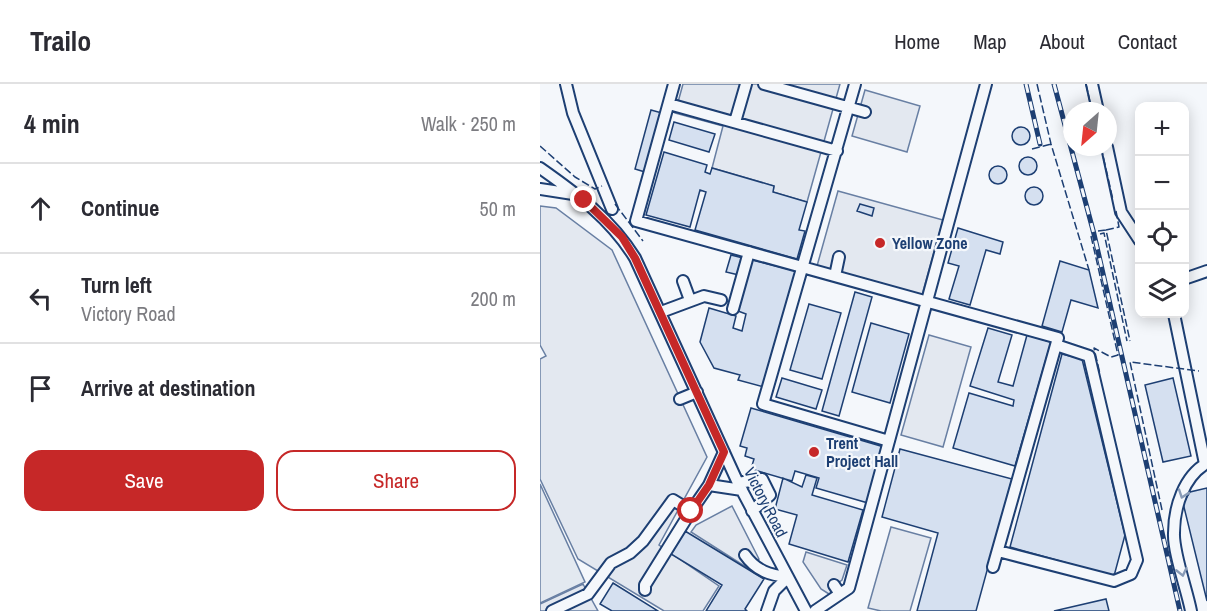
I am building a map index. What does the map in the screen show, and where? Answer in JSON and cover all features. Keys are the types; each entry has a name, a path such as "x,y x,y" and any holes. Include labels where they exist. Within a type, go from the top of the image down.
{"street":[{"path":"566,84 573,113 592,150 612,209"},
{"path":"674,84 636,221 1058,338 993,567"},
{"path":"735,122 746,84"},
{"path":"764,84 865,112"},
{"path":"855,84 763,404 889,441"},
{"path":"815,611 837,589 849,588 986,84"},
{"path":"1092,84 1096,102"},
{"path":"669,104 837,151"},
{"path":"1109,156 1121,212 1135,233"},
{"name":"Victory Road","path":"540,172 600,214 622,237 635,258 752,511 806,611"},
{"name":"Victory Road","path":"540,189 573,194"},
{"path":"733,309 749,252"},
{"path":"835,276 839,257"},
{"path":"1189,278 1207,271"},
{"path":"683,281 690,300"},
{"path":"661,312 704,296 721,300"},
{"path":"1175,318 1206,464 1182,490 1173,533 1191,611"},
{"path":"998,551 1114,581 1131,574 1137,560 1089,356 1056,345"},
{"path":"681,399 697,392"},
{"path":"645,590 645,585 709,485 724,452"},
{"path":"709,485 740,486 762,479 770,495 752,511"},
{"path":"552,611 588,594 611,563 630,553 643,541 673,500 691,511"},
{"path":"745,555 753,567 772,575 788,578"},
{"path":"769,610 774,591 788,578"}],"shaded area":[{"path":"683,84 840,84 807,202 773,192 774,186 712,168 723,126 675,113"},
{"path":"865,90 920,106 907,152 852,136"},
{"name":"Yellow Zone","path":"838,191 943,220 922,295 817,266"},
{"path":"540,206 556,208 612,250 707,457 659,545 719,586 703,611 664,611 578,559 540,479 540,359 546,356 540,345"},
{"path":"929,335 971,347 943,447 901,435"},
{"path":"540,484 585,582 540,603"},
{"path":"732,506 759,559 749,569 691,532 696,525"},
{"path":"891,527 931,538 910,611 881,611 868,608"},
{"path":"806,552 847,565 842,580 838,583 840,587 829,594 821,589 803,562"},
{"path":"583,584 598,611 540,611 540,604"}],"building":[{"path":"651,110 662,113 645,172 635,169"},
{"path":"674,122 715,134 709,152 669,140"},
{"path":"1021,127 1027,130 1030,136 1027,142 1021,145 1015,142 1012,136 1015,130"},
{"path":"664,152 707,165 705,172 710,174 712,168 774,186 773,192 807,202 799,230 805,231 797,259 695,230 706,192 700,190 690,227 646,215"},
{"path":"1028,157 1034,160 1037,166 1034,172 1028,175 1022,172 1019,166 1022,160"},
{"path":"998,166 1004,169 1007,175 1004,181 998,184 992,181 989,175 992,169"},
{"path":"1034,187 1040,190 1043,196 1040,202 1034,205 1028,202 1025,196 1028,190"},
{"path":"860,204 874,208 872,216 857,211"},
{"path":"958,228 1003,242 1000,254 986,250 970,305 949,299 959,266 948,263"},
{"path":"731,255 743,258 739,275 726,272"},
{"path":"752,260 796,271 764,387 738,380 740,375 714,368 700,342 709,308 736,316 733,328 742,331 746,314 738,311"},
{"path":"1060,261 1089,270 1098,308 1071,300 1062,332 1042,326"},
{"path":"855,292 872,297 839,416 822,411"},
{"path":"809,304 841,313 822,379 790,370"},
{"path":"871,323 909,334 890,403 852,392"},
{"path":"988,328 1012,335 998,382 1013,386 1027,335 1051,342 1015,466 953,448 969,393 1013,406 1014,400 970,386"},
{"path":"1062,354 1082,359 1125,535 1114,576 1010,547"},
{"path":"782,378 822,390 816,409 776,397"},
{"path":"1173,378 1191,456 1163,462 1145,385"},
{"name":"Trent Project Hall","path":"751,408 884,447 868,503 816,488 819,478 795,471 792,481 751,469 754,459 745,456 747,448 740,446"},
{"path":"900,449 1012,479 976,611 917,611 938,533 882,517"},
{"path":"806,475 817,478 812,495 863,510 848,562 789,544 797,515 775,509 783,478 802,487"},
{"path":"1207,488 1207,601 1183,503 1190,492"},
{"path":"685,531 764,579 745,609 747,611 706,611 722,585 671,554"},
{"path":"613,583 658,611 612,611 600,604"},
{"path":"1106,599 1109,611 1054,611"}],"railway":[{"path":"1026,84 1040,144"},
{"path":"1054,84 1094,234 1180,611"}],"fence":[{"path":"1037,84 1051,144 1089,270"},
{"path":"1086,84 1090,102"},
{"path":"1032,149 1051,144"},
{"path":"540,146 575,177 595,189 602,186"},
{"path":"1103,156 1113,200"},
{"path":"615,204 643,241"},
{"path":"1106,230 1119,227 1116,211"},
{"path":"1098,231 1106,230 1130,341"},
{"path":"1100,234 1104,233 1127,341"},
{"path":"1091,236 1118,355 1111,357 1094,348 1100,374"},
{"path":"1162,510 1130,362 1199,371"}],"place":[{"name":"Yellow Zone","path":"880,243"},
{"name":"Trent Project Hall","path":"814,452"}],"route":[{"path":"584,200 622,237 635,258 724,452 709,485 691,511"}]}
